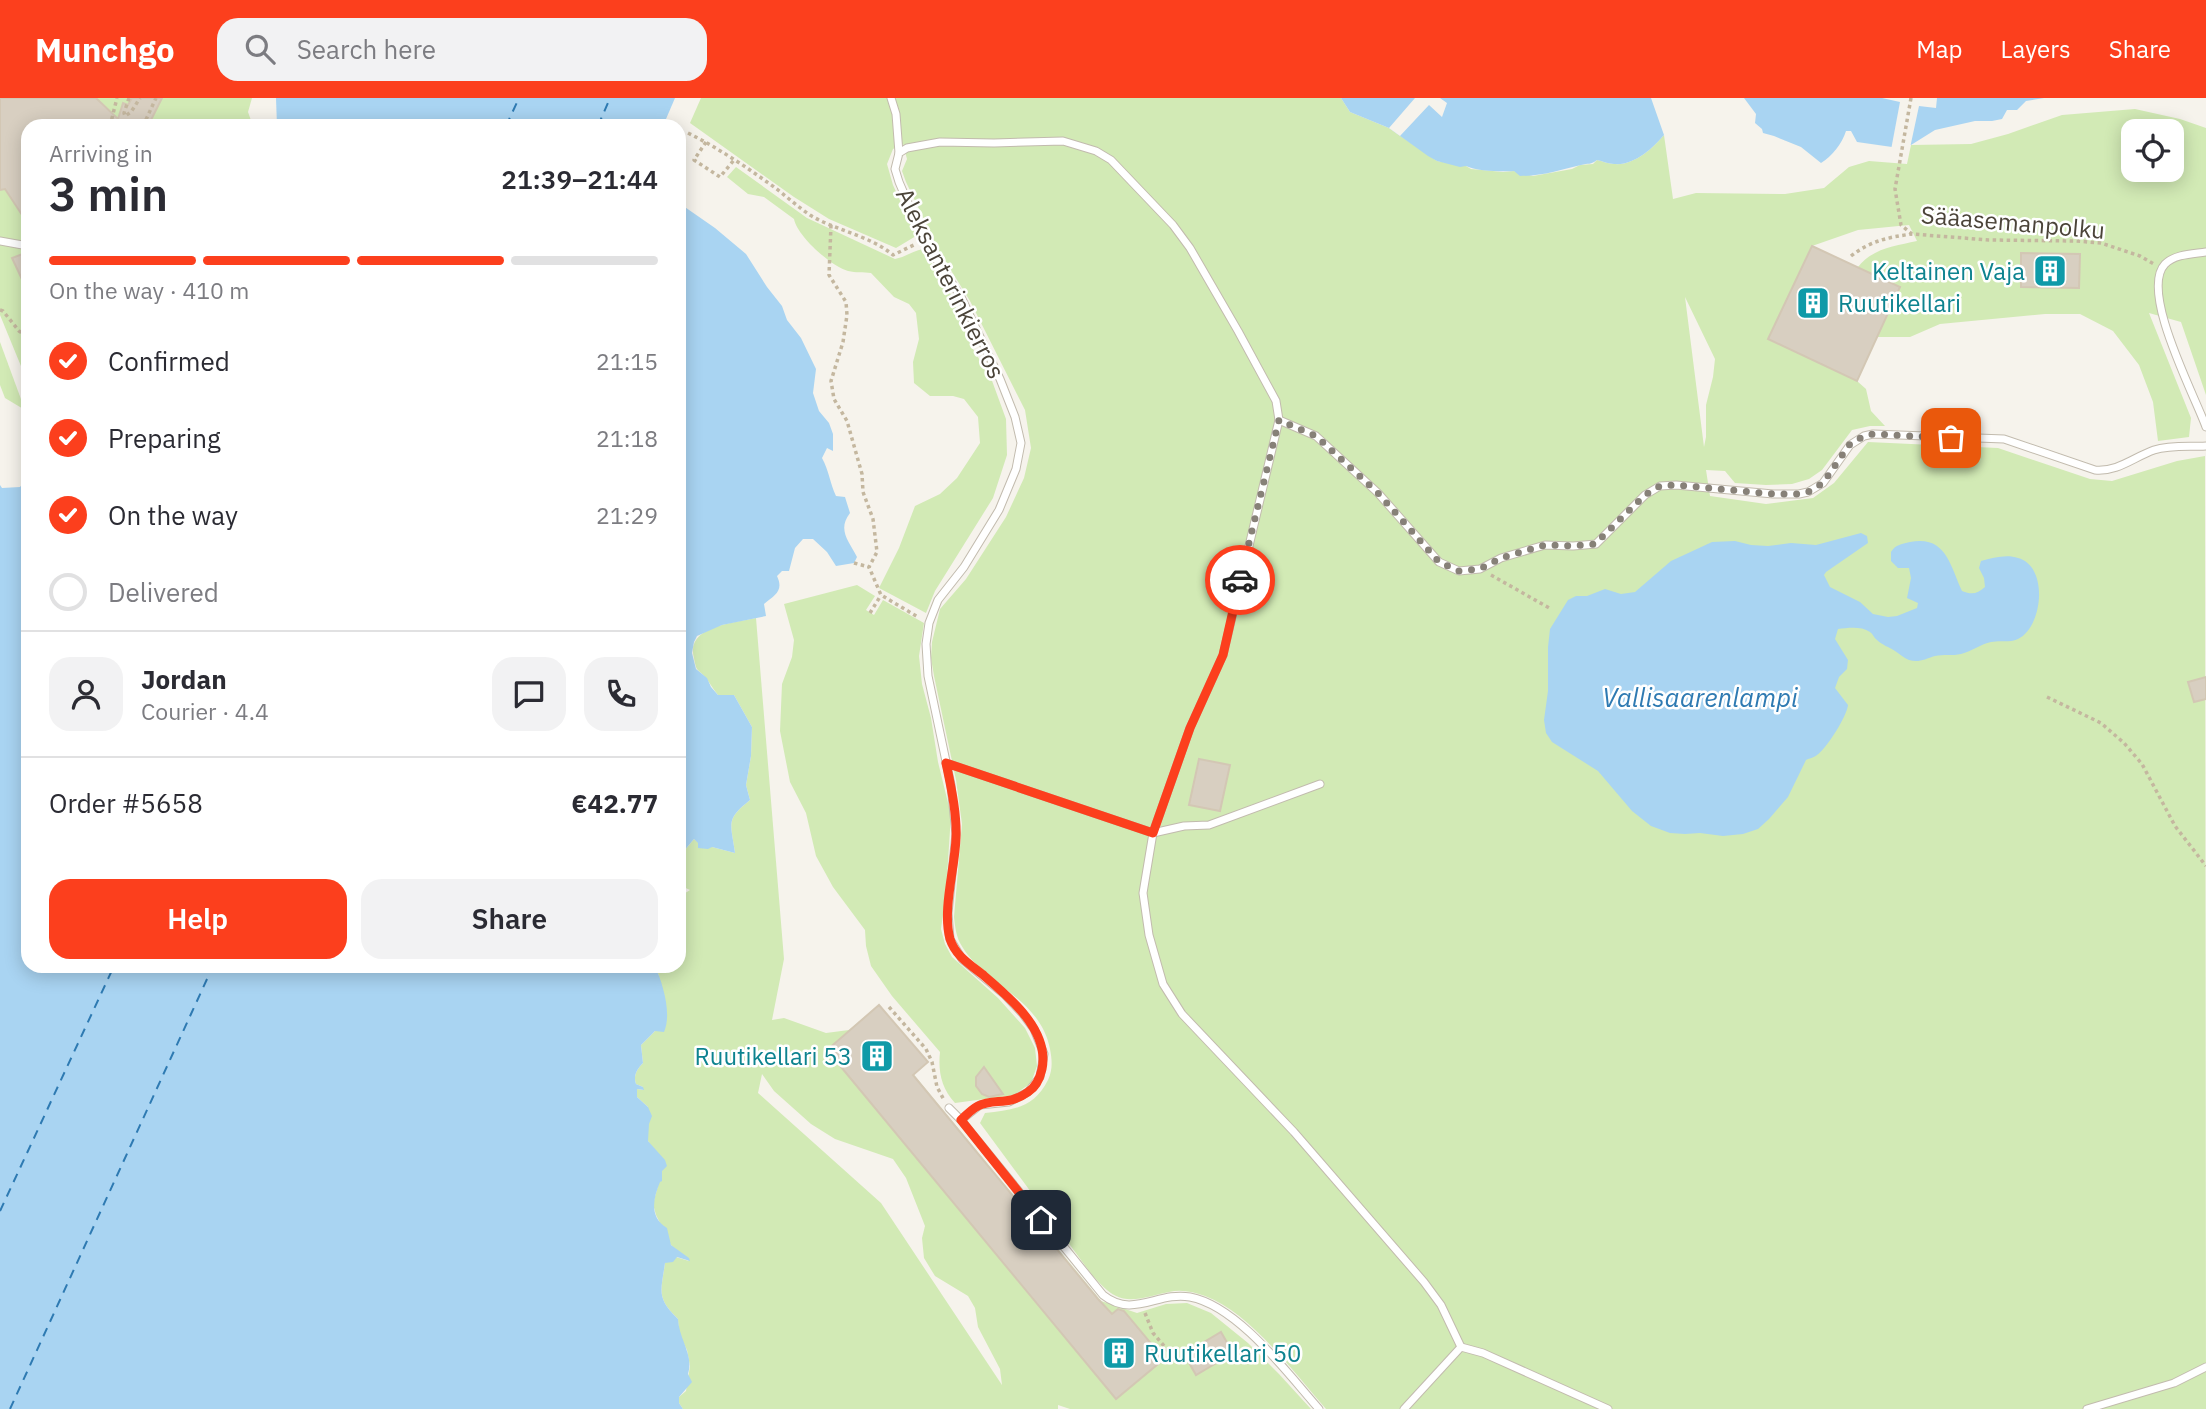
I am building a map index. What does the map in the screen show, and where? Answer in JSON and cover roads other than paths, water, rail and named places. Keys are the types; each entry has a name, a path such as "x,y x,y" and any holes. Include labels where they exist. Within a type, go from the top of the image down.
{"lane":[{"path":"891,98 896,114 899,153"},
{"name":"Aleksanterinkierros","path":"961,1120 980,1105 1009,1102 1028,1092 1040,1077 1044,1054 1034,1029 1023,1014 1004,994 962,959 950,939 948,913 956,834 951,785 926,661 929,623 938,600 964,567 999,510 1016,469 1021,443 1016,417 967,308 924,240 899,182 895,169 899,153 907,148 940,142 1063,141 1096,150 1111,160 1173,225 1190,248 1276,401 1279,420"},
{"path":"0,241 21,245"},
{"path":"2206,252 2176,257 2162,268 2159,282 2161,312 2206,427"},
{"path":"1461,1348 1441,1305 1424,1282 1294,1132 1182,1014 1163,984 1149,935 1143,893 1153,833 1190,728 1223,655 1279,420 1316,436 1378,493 1439,562 1459,571 1480,569 1501,558 1545,545 1595,544 1645,495 1660,486 1676,485 1780,495 1808,492 1823,483 1850,444 1873,434 2004,439 2095,470 2121,466 2153,451 2206,446"},
{"path":"946,763 1153,833 1184,826 1209,825 1320,784"},
{"path":"949,1108 1111,1302 1129,1306 1182,1296 1205,1301 1256,1338 1319,1409"},
{"path":"1404,1409 1461,1348"},
{"path":"1461,1348 1483,1353 1608,1409"},
{"path":"2087,1409 2174,1383 2206,1367"}],"water":[{"path":"276,98 675,98 666,119 277,119"},
{"path":"1341,98 1651,98 1664,135 1649,150 1629,162 1612,164 1597,160 1551,172 1520,176 1514,171 1482,170 1437,161 1389,128 1350,112"},
{"path":"1744,98 2044,98 2026,101 2017,110 2007,110 2002,119 1975,121 1935,130 1911,145 1892,147 1857,142 1851,131 1846,131 1836,149 1821,163 1801,147 1763,133 1755,123 1756,114"},
{"path":"686,208 746,254 801,338 816,369 813,393 819,411 829,423 833,434 833,451 827,448 822,458 836,496 845,497 850,513 844,530 857,557 854,563 836,566 827,552 813,539 803,539 795,548 789,571 782,571 777,576 779,589 764,604 766,616 722,625 697,636 692,653 696,669 707,678 718,695 734,695 752,727 746,785 750,800 733,818 731,828 735,853 712,847 698,848 694,839 686,849"},
{"path":"0,485 2,488 20,487 21,973 658,973 666,999 666,1025 664,1032 655,1031 641,1045 643,1063 635,1078 636,1084 644,1090 637,1089 637,1097 648,1107 652,1116 648,1141 667,1166 662,1171 655,1213 661,1224 667,1228 671,1245 690,1261 677,1257 673,1262 665,1263 662,1288 666,1305 678,1319 688,1353 688,1374 692,1382 679,1397 683,1409 0,1409"},
{"name":"Vallisaarenlampi","path":"1861,533 1867,536 1868,543 1824,575 1830,587 1860,602 1873,614 1897,616 1917,608 1918,603 1907,598 1911,578 1909,568 1898,568 1891,561 1891,552 1901,544 1922,541 1932,543 1945,554 1962,591 1969,593 1985,587 1979,568 1981,561 2009,556 2028,563 2035,572 2038,584 2039,597 2033,622 2018,639 1991,642 1961,654 1938,655 1919,661 1905,658 1879,642 1866,630 1838,629 1835,639 1848,660 1847,669 1839,677 1835,688 1848,705 1847,710 1826,746 1816,756 1806,760 1788,797 1758,829 1723,836 1670,833 1651,826 1632,811 1598,771 1552,742 1546,733 1544,720 1550,629 1568,600 1605,589 1621,594 1635,592 1671,561 1712,542 1735,541 1768,546 1791,543 1816,545"}],"place":[{"name":"Keltainen Vaja","path":"2050,271"},
{"name":"Ruutikellari","path":"1813,303"},
{"name":"Ruutikellari 53","path":"877,1056"},
{"name":"Ruutikellari 50","path":"1119,1353"}]}
